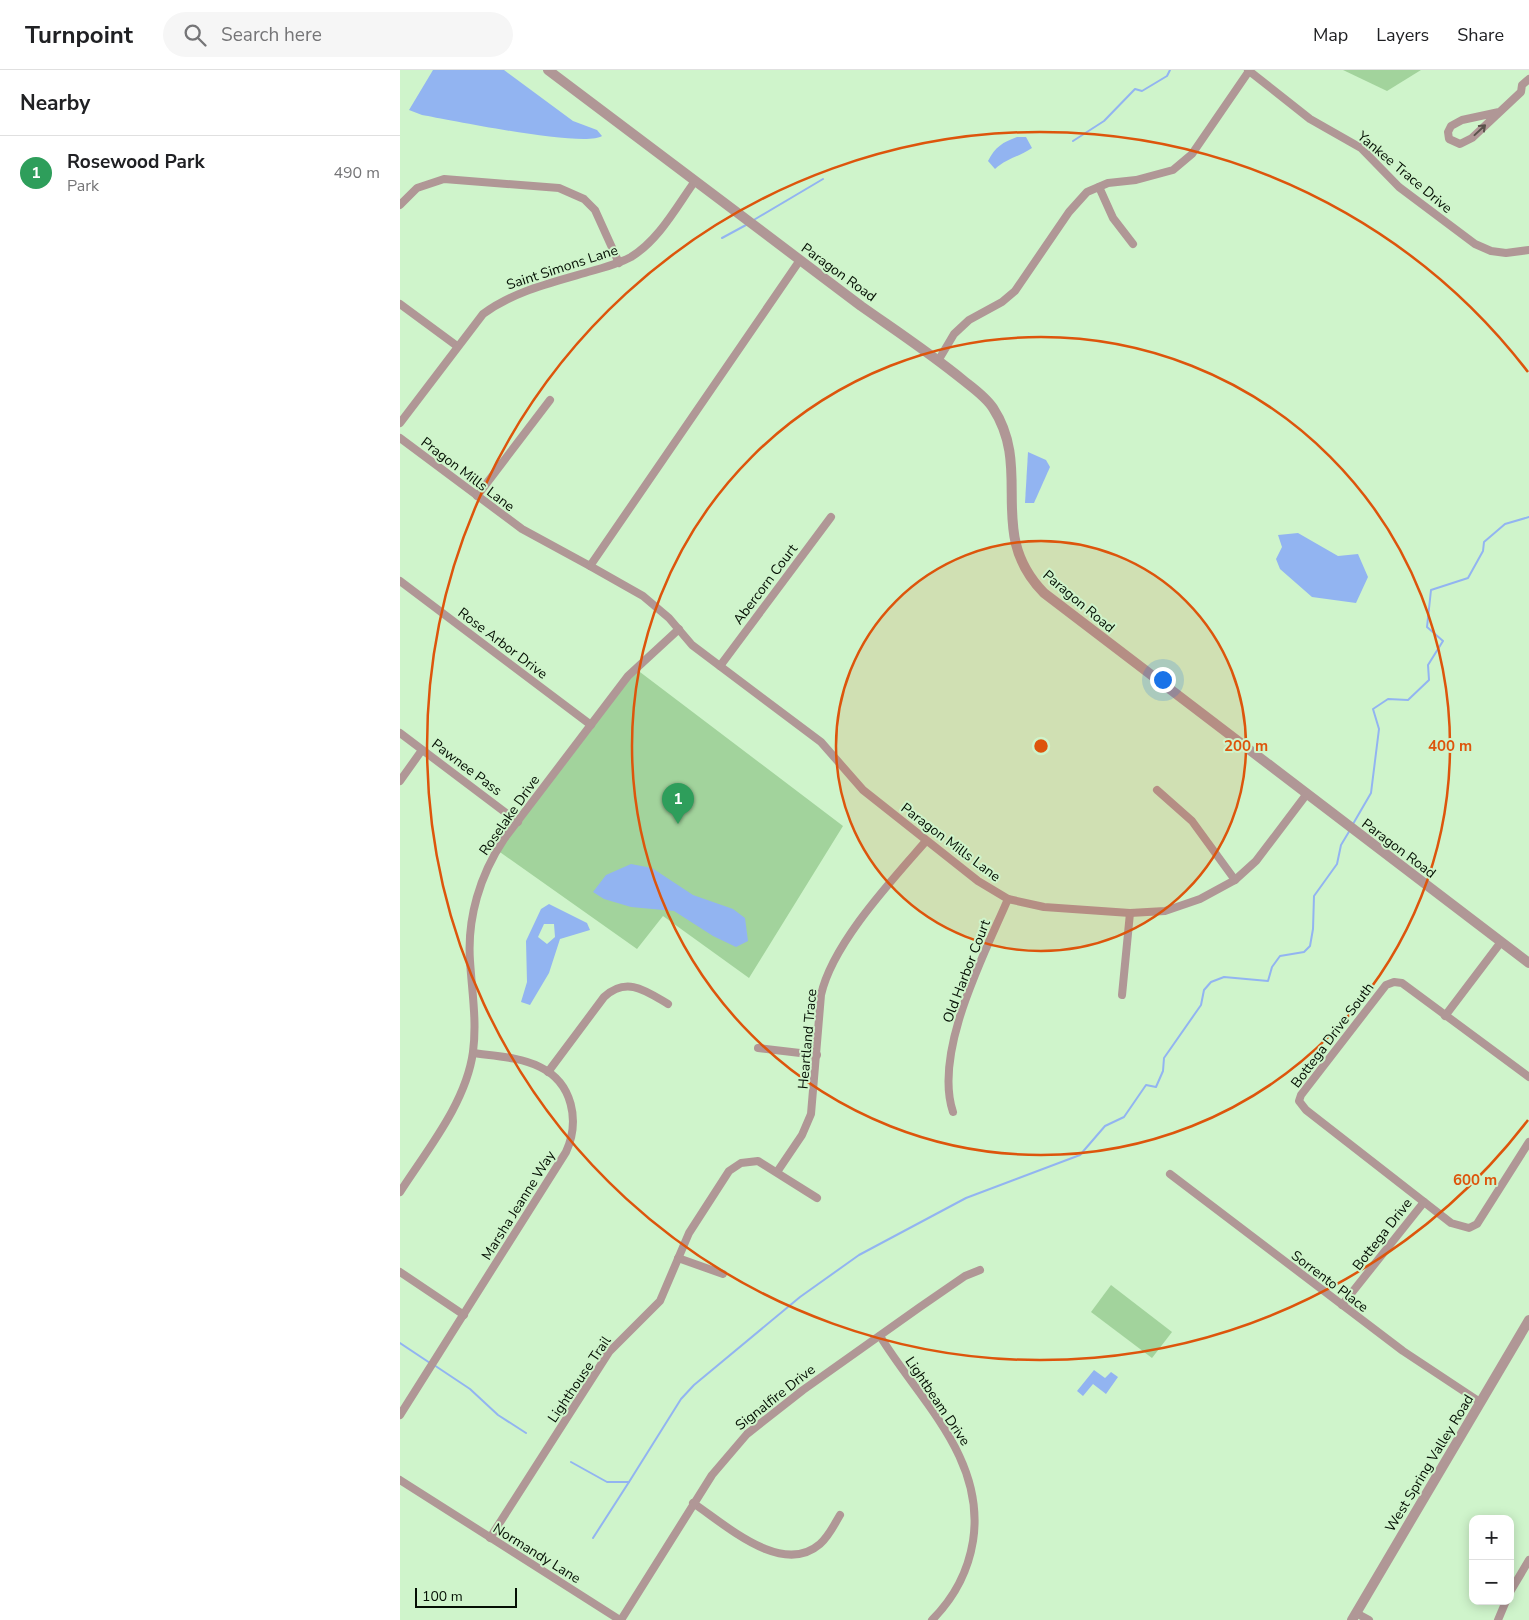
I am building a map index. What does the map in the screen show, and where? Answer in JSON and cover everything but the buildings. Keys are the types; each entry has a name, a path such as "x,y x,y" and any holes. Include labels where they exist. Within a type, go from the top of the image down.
{"street":[{"name":"Paragon Road","path":"548,70 800,260 938,361 993,407 1007,437 1012,464 1011,508 1015,541 1022,566 1036,585 1107,643 1529,963"},
{"path":"938,361 954,334 968,320 1002,302 1015,291 1068,212 1087,192 1108,183 1136,180 1173,170 1192,154 1249,71"},
{"name":"Yankee Trace Drive","path":"1249,71 1310,119 1361,148 1398,187 1475,244 1491,251 1506,253 1529,250"},
{"path":"1499,112 1455,123 1448,132 1449,138 1460,144 1466,142 1525,91 1522,85 1529,79"},
{"path":"400,204 417,188 444,179 559,188 584,199 595,210 619,263"},
{"name":"Saint Simons Lane","path":"400,423 483,314 499,302 518,293 619,263 646,246 695,181"},
{"path":"1099,187 1113,218 1133,244"},
{"path":"590,566 800,260"},
{"path":"400,304 457,346"},
{"path":"477,496 550,400"},
{"name":"Pragon Mills Lane","path":"400,438 522,529 590,566"},
{"name":"Abercorn Court","path":"720,666 830,517"},
{"name":"Paragon Mills Lane","path":"590,566 643,596 692,645 821,742 863,790 978,881 1008,899 1044,907 1130,913 1166,911 1200,899 1235,880 1256,861 1306,795"},
{"name":"Rose Arbor Drive","path":"400,581 591,726"},
{"name":"Roselake Drive","path":"400,1192 458,1097 473,1053 475,1013 469,945 473,912 481,883 491,861 518,822 628,676 678,629"},
{"name":"Pawnee Pass","path":"400,733 518,822"},
{"path":"400,781 422,750"},
{"path":"1157,790 1192,821 1235,880"},
{"name":"Heartland Trace","path":"777,1172 802,1135 811,1114 822,995 830,969 870,906 926,841"},
{"name":"Old Harbor Court","path":"953,1112 948,1095 955,1036 970,988 1008,899"},
{"path":"1122,995 1130,913"},
{"path":"1501,942 1445,1016 1529,1077"},
{"name":"Bottega Drive South","path":"1424,1202 1306,1110 1299,1101 1300,1095 1386,985 1394,982 1402,984 1445,1016"},
{"path":"548,1072 604,997 615,989 636,986 668,1004"},
{"path":"758,1048 817,1055"},
{"name":"Marsha Jeanne Way","path":"400,1414 570,1144 574,1120 571,1102 563,1086 548,1072 528,1062 473,1053"},
{"path":"1424,1202 1461,1227 1468,1228 1477,1224 1529,1142"},
{"name":"Lighthouse Trail","path":"490,1538 609,1352 660,1301 689,1233 725,1176 734,1166 752,1160 764,1164 817,1198"},
{"name":"Sorrento Place","path":"1170,1174 1433,1373 1480,1402"},
{"name":"Bottega Drive","path":"1342,1305 1424,1202"},
{"path":"678,1258 723,1274"},
{"name":"Signalfire Drive","path":"620,1620 693,1503 727,1455 763,1419 965,1276 980,1270"},
{"path":"400,1272 464,1315"},
{"name":"West Spring Valley Road","path":"1354,1616 1529,1320"},
{"name":"Lightbeam Drive","path":"880,1336 952,1440 965,1465 972,1491 974,1533 967,1566 952,1596 932,1620"},
{"name":"Normandy Lane","path":"400,1480 620,1620"},
{"path":"693,1503 757,1545 768,1551 785,1555 803,1554 815,1548 826,1537 840,1516"},
{"path":"1514,1585 1529,1560"},
{"path":"1498,1620 1504,1605"},
{"path":"1354,1616 1368,1620"}],"green space":[{"path":"1343,70 1421,70 1387,91"},
{"path":"636,669 843,826 749,978 663,916 637,949 497,850"},
{"path":"1111,1285 1172,1332 1152,1358 1091,1312"}],"water":[{"path":"433,70 504,70 573,121 597,130 602,136 591,139 545,136 422,115 409,110"},
{"path":"1017,137 1026,137 1032,148 1004,162 995,169 988,161 991,156 1000,146"},
{"path":"1028,452 1046,460 1050,467 1034,503 1025,503"},
{"path":"1298,533 1338,556 1358,554 1368,577 1356,603 1312,597 1280,569 1276,559 1282,547 1278,535"},
{"path":"631,864 652,868 693,895 733,909 745,918 748,941 736,947 713,936 674,911 631,907 604,899 593,892 606,875"},
{"path":"549,904 587,923 590,930 560,939 549,973 530,1005 521,1002 527,982 526,941 541,909","holes":["544,924 554,924 555,937 547,944 538,937"]},
{"path":"1094,1370 1105,1378 1111,1372 1118,1377 1106,1394 1093,1384 1083,1396 1077,1391"}],"waterway":[{"path":"1073,141 1104,121 1135,89 1142,91 1167,76 1170,70"},
{"path":"752,221 823,179"},
{"path":"722,238 746,225"},
{"path":"1353,824 1371,793 1379,729 1373,709 1388,699 1408,700 1429,680 1428,665 1443,641 1427,627 1431,590 1468,578 1483,551 1484,542 1505,524 1529,517"},
{"path":"571,1462 607,1482 629,1482 681,1399 694,1385 800,1297 859,1255 966,1198 1080,1155 1105,1126 1124,1117 1146,1085 1156,1087 1163,1071 1164,1058 1201,1005 1204,990 1211,982 1224,977 1268,981 1272,967 1280,956 1304,952 1310,946 1313,929 1314,896 1337,864 1341,845 1350,830"},
{"path":"400,1343 430,1363"},
{"path":"434,1365 470,1389 498,1415 526,1433"},
{"path":"593,1538 629,1482"}],"place":[{"name":"Rosewood Park","path":"678,824"}]}
